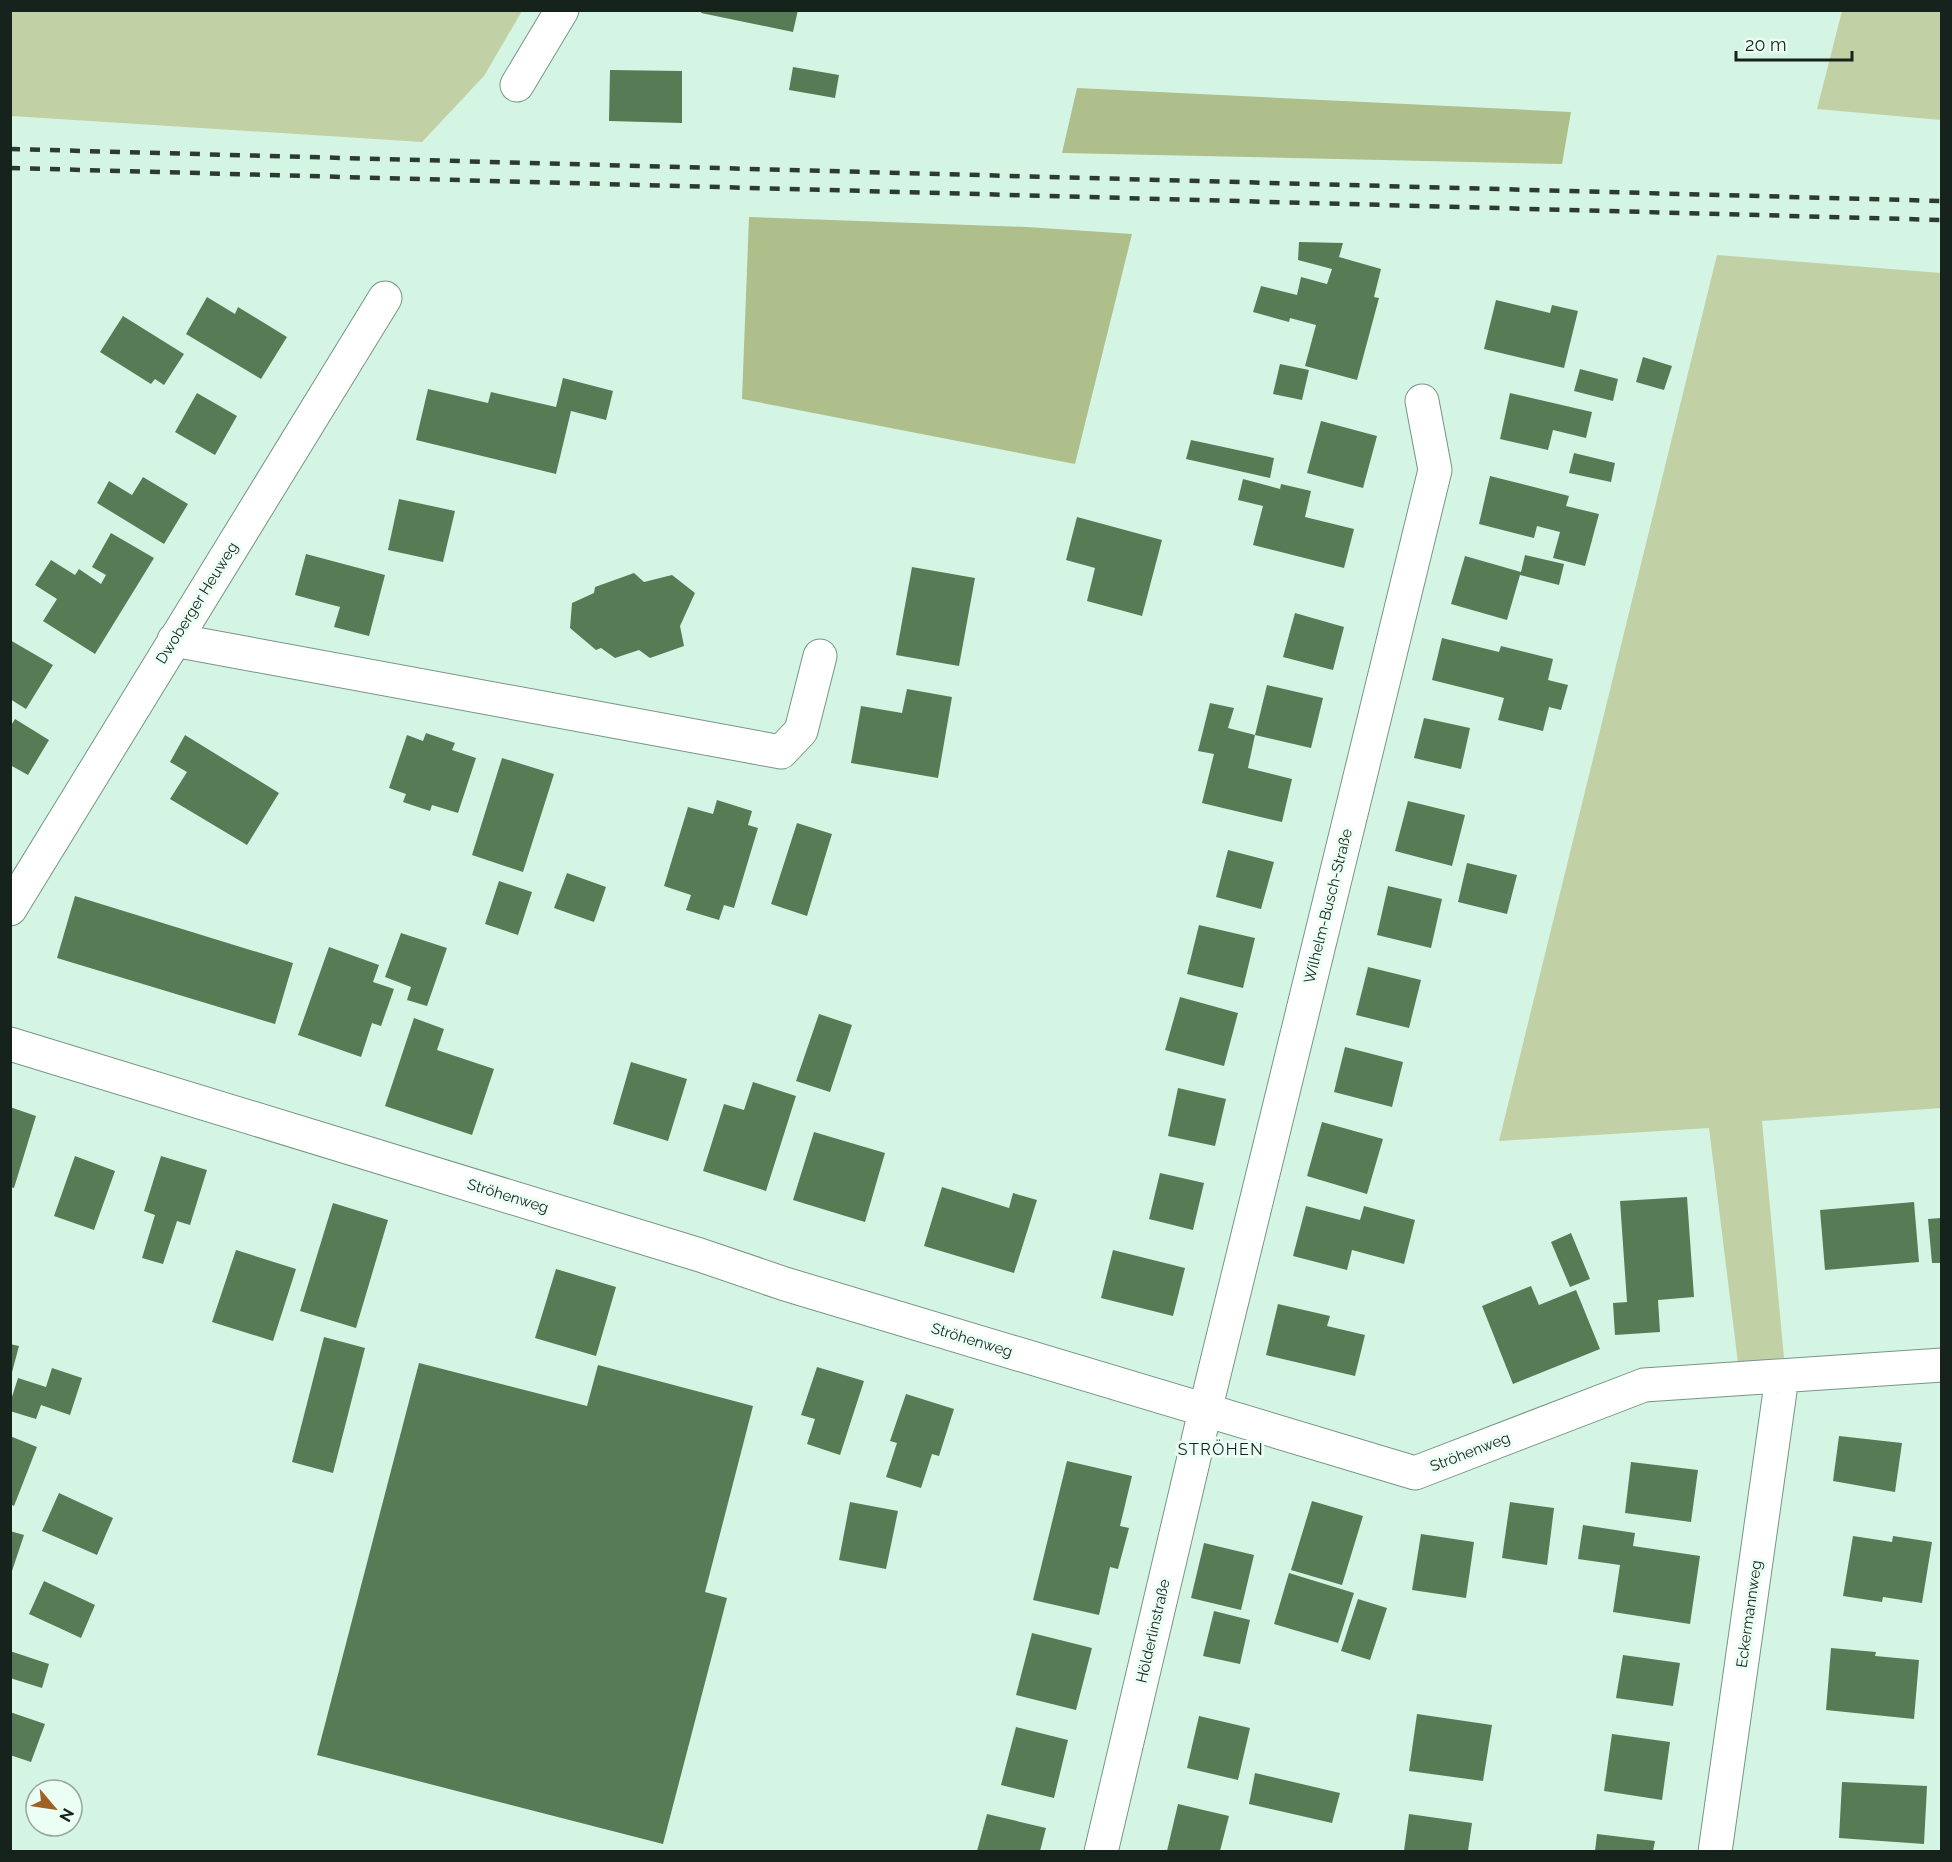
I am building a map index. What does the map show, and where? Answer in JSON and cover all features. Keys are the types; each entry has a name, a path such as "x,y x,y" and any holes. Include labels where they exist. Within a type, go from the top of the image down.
{"street":[{"path":"517,86 562,10"},
{"name":"Dwoberger Heuweg","path":"10,909 385,298"},
{"name":"Wilhelm-Busch-Straße","path":"1205,1411 1436,470 1422,401"},
{"path":"174,640 781,753 801,731 820,656"},
{"name":"Ströhenweg","path":"10,1044 689,1252 785,1284 1415,1473 1644,1385 1941,1365"},
{"name":"Eckermannweg","path":"1715,1851 1782,1377"},
{"name":"Hölderlinstraße","path":"1101,1851 1205,1411"}],"green space":[{"path":"10,11 522,11 484,76 422,142 11,116"},
{"path":"1842,11 1941,11 1941,120 1817,109"},
{"path":"1077,88 1571,112 1562,164 1062,153"},
{"path":"749,217 1027,227 1132,234 1075,464 742,399"},
{"path":"1717,255 1941,273 1941,1108 1762,1121 1784,1358 1738,1363 1709,1128 1499,1141"}],"building":[{"path":"702,10 798,10 793,32 701,13"},
{"path":"793,67 839,75 835,98 789,90"},
{"path":"610,70 682,71 682,123 609,121"},
{"path":"1299,242 1343,243 1339,257 1381,269 1374,297 1379,298 1357,380 1305,366 1316,325 1290,318 1289,322 1253,312 1261,286 1297,295 1301,277 1327,284 1332,269 1298,260"},
{"path":"207,297 235,314 238,307 287,337 261,379 186,334"},
{"path":"1496,300 1550,313 1552,305 1578,311 1564,368 1484,349"},
{"path":"123,316 184,354 164,385 155,379 151,384 100,352"},
{"path":"1643,357 1672,366 1664,390 1636,382"},
{"path":"1280,364 1309,370 1302,400 1273,394"},
{"path":"1580,369 1618,379 1613,401 1574,391"},
{"path":"563,378 613,391 606,420 571,411 556,474 416,440 428,389 488,403 491,392 556,407"},
{"path":"197,393 237,416 215,455 175,432"},
{"path":"1510,393 1592,412 1586,438 1553,430 1548,450 1500,439"},
{"path":"1321,421 1377,436 1363,488 1307,473"},
{"path":"1191,440 1274,458 1270,478 1186,459"},
{"path":"1574,453 1615,463 1611,482 1569,473"},
{"path":"1490,476 1569,496 1566,506 1599,514 1585,566 1553,558 1560,532 1537,526 1534,538 1479,524"},
{"path":"143,477 188,504 164,544 97,503 109,481 132,495"},
{"path":"1243,479 1280,489 1281,484 1311,491 1305,517 1354,529 1344,568 1253,545 1263,506 1238,500"},
{"path":"399,499 455,511 443,562 388,550"},
{"path":"1077,517 1162,540 1142,616 1087,601 1095,568 1066,560"},
{"path":"111,533 154,558 95,654 43,621 57,599 35,585 51,560 75,575 79,569 101,584 106,575 92,567"},
{"path":"306,554 385,575 369,636 334,627 340,607 295,595"},
{"path":"1525,555 1564,564 1559,585 1520,575 1507,620 1451,604 1465,556 1521,572"},
{"path":"912,567 975,578 959,666 896,655"},
{"path":"634,573 644,582 672,575 695,593 680,626 684,646 650,658 639,650 615,658 601,648 596,650 570,628 572,603 594,593 595,587"},
{"path":"1295,613 1344,627 1333,670 1283,657"},
{"path":"1442,638 1499,652 1501,646 1553,659 1548,680 1568,685 1561,710 1549,707 1543,731 1498,720 1504,698 1432,680"},
{"path":"10,640 53,665 26,709 10,699"},
{"path":"1267,685 1323,698 1311,748 1255,735"},
{"path":"907,689 952,697 938,778 851,763 861,706 902,713"},
{"path":"1210,703 1234,708 1228,728 1255,735 1248,768 1292,779 1282,822 1202,803 1214,754 1198,751"},
{"path":"1424,718 1470,728 1461,769 1414,758"},
{"path":"15,719 49,740 28,775 10,765 10,727"},
{"path":"426,733 455,743 452,750 476,758 458,813 432,805 430,811 403,802 406,794 389,788 407,735 423,741"},
{"path":"185,735 279,793 247,845 170,799 187,772 170,762"},
{"path":"502,758 554,774 523,872 472,855"},
{"path":"717,800 752,811 748,825 758,828 734,908 724,905 719,920 686,910 691,895 664,886 688,807 713,814"},
{"path":"1408,801 1465,815 1452,866 1395,851"},
{"path":"797,823 832,834 807,916 771,904"},
{"path":"1228,850 1274,862 1261,909 1216,897"},
{"path":"1467,863 1517,875 1507,914 1458,902"},
{"path":"567,873 606,887 594,922 554,908"},
{"path":"499,881 532,892 518,935 485,924"},
{"path":"1388,886 1442,899 1431,948 1377,935"},
{"path":"75,896 293,963 275,1024 57,958"},
{"path":"1199,925 1255,938 1243,988 1187,974"},
{"path":"401,933 447,948 427,1006 407,1000 411,987 385,977"},
{"path":"329,947 379,965 373,982 394,989 381,1026 372,1023 361,1057 298,1035"},
{"path":"1368,967 1421,980 1409,1028 1356,1015"},
{"path":"1180,997 1238,1013 1224,1066 1165,1050"},
{"path":"819,1014 852,1025 830,1092 796,1081"},
{"path":"414,1018 444,1029 437,1050 494,1069 472,1135 385,1106"},
{"path":"1345,1047 1403,1062 1392,1107 1334,1092"},
{"path":"631,1062 687,1079 668,1141 613,1124"},
{"path":"753,1082 796,1096 766,1191 703,1171 724,1104 744,1110"},
{"path":"1178,1088 1226,1099 1215,1146 1168,1136"},
{"path":"10,1107 36,1116 14,1188 10,1187"},
{"path":"1322,1122 1383,1139 1367,1194 1307,1176"},
{"path":"814,1132 885,1153 865,1222 793,1200"},
{"path":"75,1156 115,1171 94,1230 54,1216"},
{"path":"161,1156 207,1170 190,1225 177,1221 163,1264 142,1258 155,1215 144,1211"},
{"path":"1160,1173 1204,1183 1193,1230 1149,1219"},
{"path":"942,1187 1009,1208 1013,1193 1037,1200 1014,1273 924,1246"},
{"path":"1687,1197 1694,1297 1658,1300 1660,1332 1615,1335 1613,1303 1627,1302 1620,1201"},
{"path":"1914,1202 1919,1262 1825,1270 1820,1210"},
{"path":"333,1203 388,1220 356,1328 300,1311"},
{"path":"1306,1206 1360,1220 1364,1206 1415,1220 1404,1264 1352,1250 1347,1270 1293,1256"},
{"path":"1941,1218 1941,1263 1932,1263 1928,1219"},
{"path":"1571,1233 1590,1279 1570,1287 1551,1242"},
{"path":"236,1250 296,1269 273,1341 212,1322"},
{"path":"1113,1250 1185,1268 1173,1316 1101,1298"},
{"path":"556,1269 616,1287 596,1356 535,1338"},
{"path":"1531,1286 1539,1305 1576,1290 1600,1349 1513,1384 1482,1306"},
{"path":"1278,1304 1330,1316 1327,1326 1365,1335 1355,1376 1266,1355"},
{"path":"324,1337 365,1348 333,1473 292,1462"},
{"path":"10,1344 19,1346 11,1376 10,1376"},
{"path":"419,1363 587,1406 598,1365 753,1406 705,1592 727,1598 663,1844 317,1755"},
{"path":"817,1367 864,1381 840,1455 807,1444 815,1419 801,1415"},
{"path":"52,1368 82,1378 70,1415 41,1405 36,1419 10,1411 10,1403 18,1378 46,1387"},
{"path":"906,1394 954,1409 939,1456 932,1454 921,1488 886,1477 897,1443 890,1441"},
{"path":"10,1436 37,1447 14,1506 10,1504"},
{"path":"1839,1436 1902,1443 1895,1492 1833,1481"},
{"path":"1067,1461 1132,1476 1120,1526 1129,1528 1118,1569 1110,1567 1099,1615 1033,1600"},
{"path":"1631,1462 1698,1470 1691,1522 1625,1513"},
{"path":"59,1493 113,1518 97,1555 42,1531"},
{"path":"1312,1501 1363,1516 1342,1585 1291,1570"},
{"path":"850,1502 898,1511 886,1569 839,1560"},
{"path":"1510,1502 1554,1508 1547,1565 1502,1558"},
{"path":"1583,1525 1635,1533 1633,1546 1700,1556 1690,1624 1613,1612 1620,1565 1578,1559"},
{"path":"10,1531 24,1535 11,1574 10,1574"},
{"path":"1421,1534 1474,1542 1466,1598 1412,1590"},
{"path":"1853,1536 1892,1542 1893,1536 1932,1542 1922,1603 1883,1597 1882,1602 1843,1596"},
{"path":"1204,1543 1254,1555 1241,1610 1191,1598"},
{"path":"1289,1573 1354,1593 1338,1643 1274,1624"},
{"path":"44,1581 95,1605 81,1638 29,1614"},
{"path":"1358,1599 1387,1608 1370,1660 1341,1651"},
{"path":"1214,1611 1250,1620 1240,1664 1203,1656"},
{"path":"1032,1633 1092,1648 1076,1710 1016,1695"},
{"path":"1831,1648 1876,1652 1875,1656 1919,1660 1914,1719 1826,1710"},
{"path":"10,1651 49,1664 42,1688 10,1678"},
{"path":"1623,1655 1680,1663 1673,1706 1616,1698"},
{"path":"10,1712 45,1724 31,1762 10,1755"},
{"path":"1417,1714 1492,1725 1483,1781 1409,1771"},
{"path":"1199,1716 1250,1728 1238,1780 1187,1768"},
{"path":"1016,1727 1068,1740 1054,1798 1001,1785"},
{"path":"1612,1734 1670,1742 1662,1800 1604,1791"},
{"path":"1255,1773 1340,1793 1332,1823 1249,1804"},
{"path":"1842,1782 1927,1786 1924,1844 1839,1838"},
{"path":"1178,1804 1229,1816 1220,1851 1167,1851"},
{"path":"987,1814 1046,1828 1040,1851 977,1851"},
{"path":"1409,1814 1472,1823 1468,1851 1404,1851"},
{"path":"1597,1834 1655,1841 1653,1851 1595,1851"}],"railway":[{"path":"10,149 1942,201"},
{"path":"10,168 1942,220"}],"district":[{"name":"STRÖHEN","path":"1221,1449"}]}
